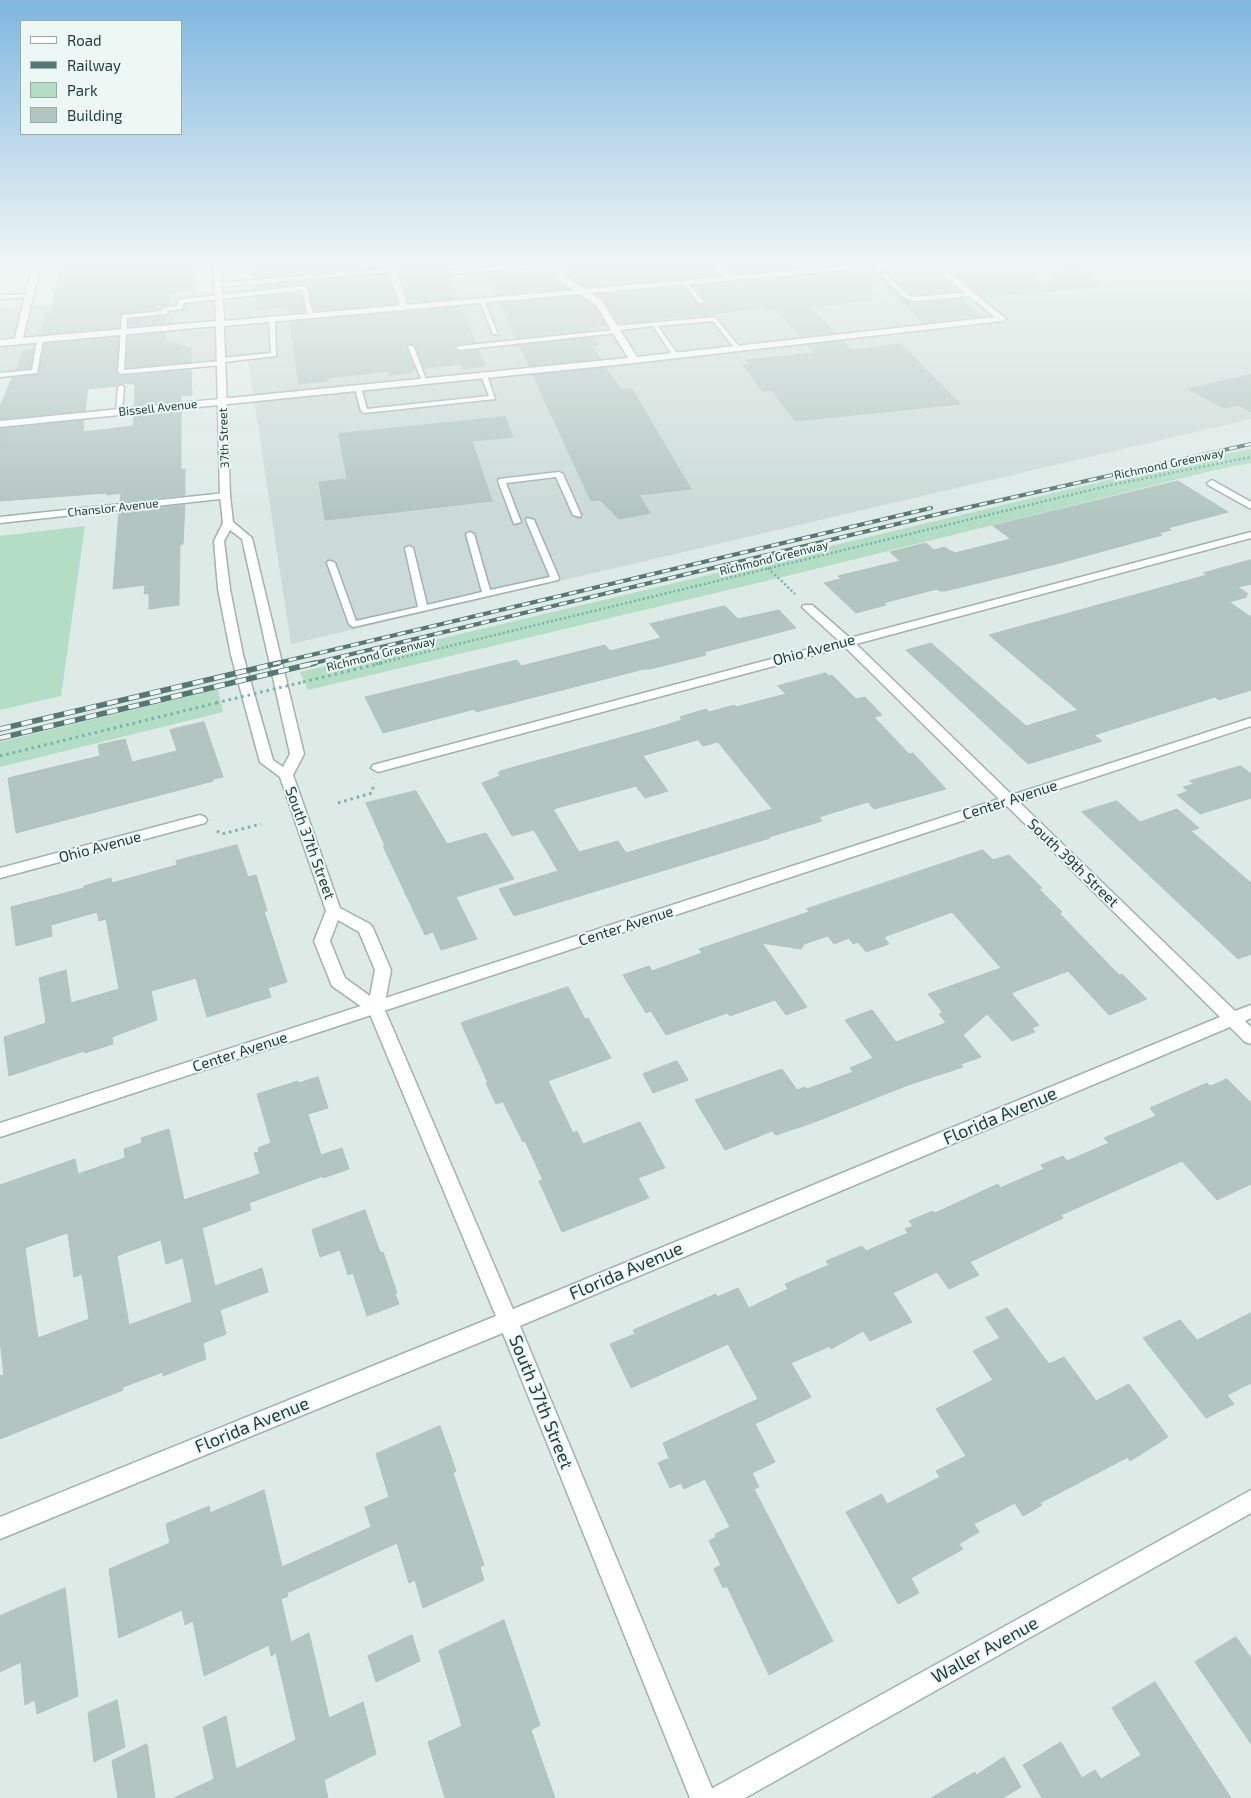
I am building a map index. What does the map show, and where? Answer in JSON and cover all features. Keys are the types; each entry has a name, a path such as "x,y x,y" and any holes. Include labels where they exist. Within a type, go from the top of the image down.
{"street":[{"name":"37th Street","path":"221,347 225,496 228,523 219,541 224,589 238,654"},
{"path":"626,347 634,360"},
{"name":"Bissell Avenue","path":"0,424 756,347"},
{"path":"1212,482 1251,506"},
{"name":"Chanslor Avenue","path":"0,520 225,496"},
{"name":"South 37th Street","path":"228,523 247,538 297,754 286,775"},
{"name":"Ohio Avenue","path":"378,768 1251,535"},
{"name":"South 39th Street","path":"808,607 847,642 1251,1037"},
{"name":"South 37th Street","path":"238,654 267,762 286,775 334,911 322,941 338,982 376,1008 508,1321 703,1798"},
{"name":"Center Avenue","path":"0,1130 1251,722"},
{"name":"Ohio Avenue","path":"0,873 200,820"},
{"name":"South 37th Street","path":"334,911 365,928 383,970 376,1008"},
{"name":"Florida Avenue","path":"0,1528 508,1321 1251,1011"},
{"name":"Waller Avenue","path":"720,1798 1251,1501"}],"lane":[{"path":"0,375 35,372 39,347"},
{"path":"122,347 121,372 274,355 274,347"},
{"path":"411,347 425,381"},
{"path":"459,348 469,347"},
{"path":"670,347 675,355"},
{"path":"358,388 364,411 492,398 484,375"},
{"path":"119,412 121,387"},
{"path":"517,522 502,481 559,474 576,515"},
{"path":"331,563 353,624 555,578 530,520"},
{"path":"470,534 487,594"},
{"path":"409,548 423,608"}],"path":[{"name":"Richmond Greenway","path":"0,756 1111,486 1251,457"},
{"path":"768,568 808,607"},
{"path":"338,803 372,793 378,768"},
{"path":"200,820 222,834 261,824"}],"shaded area":[{"path":"0,347 1251,347 1251,419 291,644 248,360 0,379"}],"green space":[{"path":"1251,449 1251,463 1215,470 791,575 308,690 300,672 1201,458"},
{"path":"85,526 61,696 0,710 0,536"},
{"path":"218,689 223,712 0,767 0,742"}],"building":[{"path":"43,347 118,347 117,374 121,376 191,370 192,395 181,396 181,401 134,406 135,384 120,383 117,386 88,389 85,411 0,419 0,406 12,378 38,374"},
{"path":"127,347 191,348 191,362 126,368"},
{"path":"294,347 407,347 415,369 411,373 389,375 388,371 328,378 328,381 299,384"},
{"path":"416,347 456,347 454,349 459,352 478,350 485,366 463,369 461,364 424,368"},
{"path":"520,347 593,347 601,359 529,366"},
{"path":"810,347 848,347 851,350 877,347 904,347 960,404 795,421 772,390 762,391 743,365 750,365 746,360 815,353"},
{"path":"33,350 30,368 16,370 24,351"},
{"path":"606,368 621,390 632,389 691,489 639,495 650,513 619,519 600,500 591,501 533,375"},
{"path":"1251,375 1251,412 1239,405 1224,408 1188,389"},
{"path":"181,411 181,470 185,469 185,495 120,502 121,493 0,501 0,429 84,420 83,432 133,426 134,415"},
{"path":"505,417 513,437 472,441 492,501 325,520 319,482 347,479 339,434"},
{"path":"1178,481 1228,512 1168,528 1171,530 1159,533 1162,535 1056,564 945,591 937,589 883,603 886,605 856,613 824,583 841,579 838,576 900,561 890,552 926,543 934,550 944,547 955,553 1011,539 993,526"},
{"path":"185,505 183,544 180,545 179,605 149,609 149,593 144,594 145,585 113,589 119,512"},
{"path":"1251,560 1251,584 1238,587 1248,594 1245,595 1247,597 1229,602 1251,617 1251,690 1219,700 1215,697 1094,735 1102,741 1028,764 906,650 931,643 1026,726 1078,710 989,635 1207,575 1204,573"},
{"path":"725,606 738,619 779,610 796,628 704,652 706,655 476,712 475,709 383,733 365,697 517,660 521,666 605,645 610,651 661,638 650,624"},
{"path":"826,673 829,676 832,675 856,699 865,697 882,715 874,717 909,754 913,753 946,789 874,809 868,802 819,817 822,821 770,838 514,916 499,889 558,871 534,830 512,836 482,783 500,776 498,773 500,771 659,727 682,720 680,717 706,709 709,712 735,705 736,707 786,694 778,686","holes":["698,740 703,746 718,742 772,809 626,853 618,841 579,852 553,809 636,786 645,798 668,791 643,756"]},
{"path":"204,722 223,777 16,833 8,778 100,756 98,745 125,739 132,762 177,751 170,730"},
{"path":"1241,766 1251,774 1251,798 1200,814 1177,795 1188,791 1183,787 1194,784 1190,781"},
{"path":"416,791 447,844 486,833 514,879 456,897 477,939 441,950 433,932 425,935 383,846 385,846 366,803"},
{"path":"1117,801 1140,822 1177,809 1199,828 1191,831 1251,883 1251,954 1238,959 1082,812"},
{"path":"237,845 248,877 256,875 267,911 264,911 287,982 268,988 271,997 207,1017 196,978 151,991 157,1020 112,1037 113,1044 85,1053 84,1051 9,1076 4,1037 46,1023 39,978 66,970 71,1003 119,989 106,919 99,921 97,912 51,925 52,936 16,946 11,907 84,888 84,886 111,878 112,883 177,865 176,861"},
{"path":"983,850 993,860 1009,855 1042,888 1039,889 1062,912 1059,913 1119,975 1122,974 1147,999 1109,1015 1068,971 1011,993 1039,1025 1032,1028 1035,1032 1012,1041 987,1014 963,1035 981,1057 961,1064 963,1067 908,1085 812,1123 776,1135 772,1131 725,1150 695,1100 782,1069 797,1090 805,1087 807,1089 853,1072 850,1068 873,1058 845,1020 872,1010 896,1042 946,1023 939,1014 943,1013 928,994 1001,968 952,912 884,937 889,944 866,952 858,942 853,944 849,938 834,944 828,936 804,944 801,949 762,943 807,1007 786,1015 775,1000 730,1016 727,1013 666,1035 651,1011 646,1013 623,975 649,966 652,971 702,953 699,949 809,912 807,909"},
{"path":"568,987 585,1019 588,1018 611,1058 548,1081 573,1133 577,1131 583,1144 640,1122 665,1168 638,1178 649,1198 562,1232 539,1181 543,1180 525,1141 523,1142 503,1102 496,1104 461,1023"},
{"path":"677,1061 688,1080 653,1093 643,1074"},
{"path":"318,1077 328,1108 308,1114 321,1155 342,1148 349,1169 323,1178 323,1176 249,1203 251,1210 202,1228 215,1286 262,1268 268,1292 220,1310 226,1334 203,1343 206,1359 163,1376 163,1372 123,1387 123,1390 0,1439 0,1376 4,1375 0,1340 0,1185 75,1159 78,1174 125,1158 124,1149 142,1143 141,1138 169,1129 184,1200 260,1174 254,1153 259,1152 258,1148 271,1143 257,1094 298,1081 298,1083","holes":["68,1233 74,1277 82,1274 89,1319 38,1338 25,1248","161,1240 166,1264 183,1258 192,1302 129,1325 117,1256"]},
{"path":"1227,1079 1251,1103 1251,1184 1217,1200 1182,1161 1061,1215 1063,1218 970,1262 979,1275 949,1289 937,1272 893,1293 912,1322 870,1341 863,1331 831,1349 830,1346 791,1363 811,1397 755,1424 775,1462 752,1473 759,1487 754,1489 833,1641 769,1675 727,1586 723,1588 714,1569 721,1565 709,1541 716,1537 715,1534 730,1527 705,1479 684,1489 681,1483 670,1488 658,1463 669,1458 663,1443 758,1399 728,1344 631,1388 610,1344 635,1334 633,1330 716,1294 717,1297 738,1288 749,1308 788,1289 785,1284 829,1265 826,1261 862,1246 866,1251 908,1233 905,1229 913,1226 909,1221 933,1211 935,1213 998,1184 1000,1188 1044,1169 1041,1165 1063,1156 1067,1161 1109,1143 1104,1138 1156,1116 1150,1108 1207,1083 1210,1086"},
{"path":"365,1210 378,1247 381,1253 383,1252 399,1304 367,1316 353,1273 348,1275 340,1250 320,1257 312,1230"},
{"path":"1007,1308 1049,1364 1064,1357 1096,1401 1129,1384 1168,1437 1130,1461 1128,1457 1040,1503 1042,1505 1023,1516 1015,1503 974,1524 979,1532 959,1544 963,1549 911,1578 919,1593 898,1604 846,1512 882,1494 887,1504 940,1477 936,1471 966,1456 936,1409 993,1380 973,1351 1000,1338 986,1318"},
{"path":"1251,1313 1251,1383 1227,1395 1234,1404 1206,1418 1143,1338 1180,1320 1197,1340"},
{"path":"440,1426 456,1471 453,1473 484,1565 480,1567 484,1580 423,1608 415,1580 409,1583 397,1543 287,1593 288,1596 281,1599 291,1642 309,1633 329,1718 363,1702 376,1754 324,1780 328,1798 174,1798 214,1779 203,1727 226,1716 236,1769 296,1740 276,1653 271,1656 269,1645 204,1676 193,1621 185,1625 182,1610 119,1638 109,1569 170,1543 166,1524 209,1506 210,1513 264,1490 282,1567 371,1527 365,1507 389,1497 376,1454"},
{"path":"65,1588 78,1696 37,1714 35,1700 25,1705 21,1662 0,1672 0,1616"},
{"path":"504,1620 540,1725 531,1730 555,1798 445,1798 428,1742 462,1726 439,1651"},
{"path":"412,1635 420,1661 376,1682 368,1656"},
{"path":"1236,1637 1251,1658 1251,1744 1195,1662"},
{"path":"1155,1682 1231,1798 1042,1798 1023,1765 1061,1742 1082,1778 1095,1770 1101,1779 1141,1755 1112,1708"},
{"path":"117,1700 125,1747 94,1762 88,1713"},
{"path":"147,1744 155,1798 118,1798 112,1761"},
{"path":"1004,1757 1021,1787 1003,1798 931,1798 975,1772 976,1775"}],"railway":[{"path":"310,664 943,513 1251,444"},
{"path":"273,664 931,508"},
{"path":"0,729 279,663"},
{"path":"0,738 315,663"}]}
